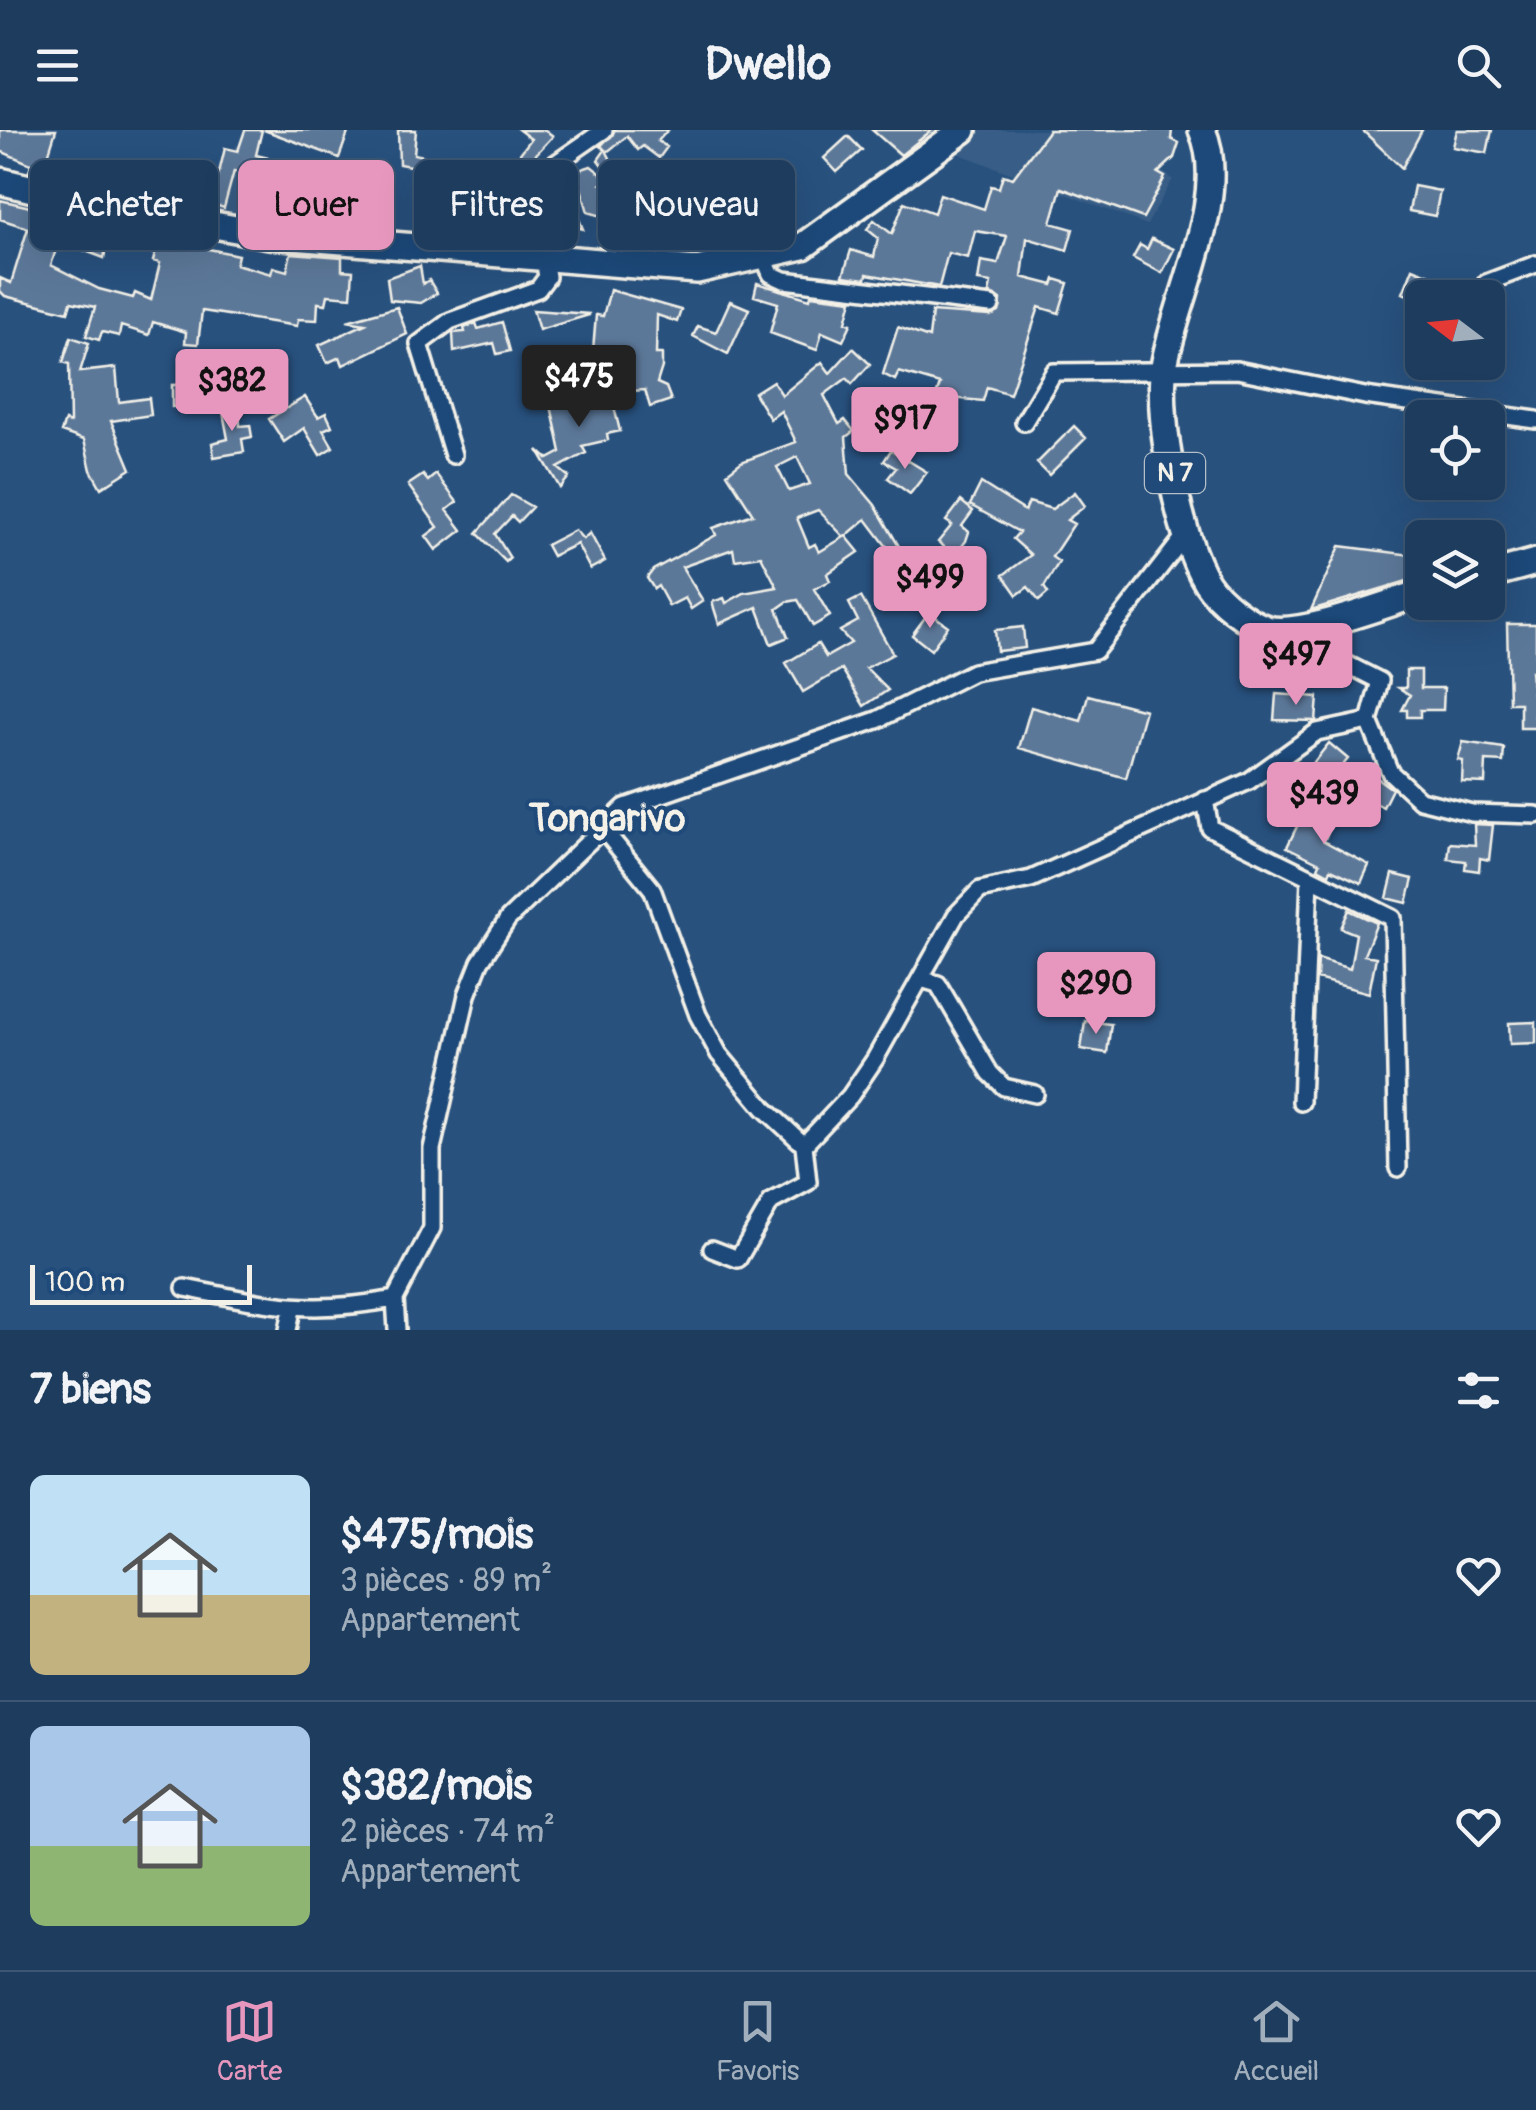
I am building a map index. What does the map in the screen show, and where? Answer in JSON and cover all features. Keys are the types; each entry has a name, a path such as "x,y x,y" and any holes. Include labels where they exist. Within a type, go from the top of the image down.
{"main road":[{"path":"460,250 697,270 764,257 802,246 963,130"},
{"name":"N 7","path":"1202,130 1209,146 1211,186 1164,369 1165,422 1187,533 1208,584 1242,616 1270,630 1296,629 1405,598"},
{"path":"0,181 82,202 269,234 414,246"},
{"path":"1505,570 1536,562"}],"street":[{"path":"561,160 604,130"},
{"path":"764,257 771,274 784,280 990,305"},
{"path":"453,455 419,344 450,321 538,289 546,277 544,258"},
{"path":"1494,280 1536,264"},
{"path":"1024,422 1054,372 1164,369 1237,370 1365,396 1536,420"},
{"path":"397,1330 395,1299 432,1228 432,1149 467,995 480,962 508,919 626,807 648,796 783,756 878,720 973,672 1095,652 1187,533"},
{"path":"1296,629 1315,648 1380,681 1369,721 1390,772 1420,800 1472,813 1536,815"},
{"path":"804,1145 850,1096 956,915 980,890 1031,879 1249,781 1317,732 1369,721"},
{"path":"1205,800 1210,828 1392,918 1398,1168"},
{"path":"603,829 652,889 698,1015 719,1054 764,1108 804,1145 808,1182 771,1202 738,1259 712,1249"},
{"path":"1300,1102 1310,878"},
{"path":"921,979 938,984 990,1074 1004,1088 1035,1094"},
{"path":"185,1288 292,1310 339,1309 395,1299"},
{"path":"288,1330 292,1310"}],"shaded area":[{"path":"871,130 1102,130 1173,179 1147,225 933,144 906,164"},
{"path":"236,145 275,160 238,160 238,217 218,216"}],"building":[{"path":"0,130 56,130 47,160 30,160 30,164 0,151"},
{"path":"245,130 262,130 256,155 277,160 238,160 238,172 234,171 224,208 218,206 218,177 225,148 238,151"},
{"path":"264,130 349,130 339,158"},
{"path":"398,130 416,130 414,154 428,160 414,160 414,167 399,164"},
{"path":"519,130 545,130 553,136 531,160 515,160 531,139"},
{"path":"615,130 668,130 658,141 667,147 659,158 643,146 638,150 627,136 607,152 611,160 598,160 605,150 601,146"},
{"path":"872,130 932,130 901,155"},
{"path":"1049,130 1172,130 1171,139 1179,143 1174,158 1158,173 1165,177 1143,218 1061,188 1051,223 1073,229 1067,250 1027,238 1022,277 1053,285 1055,279 1068,283 1059,313 1039,307 1010,394 987,387 983,401 951,398 946,412 932,408 940,384 899,372 895,380 883,374 898,327 929,338 932,312 990,316 999,312 1001,300 989,293 991,283 978,281 981,261 998,264 1007,236 975,231 968,258 948,253 939,287 867,274 866,279 843,276 851,250 874,257 878,238 867,229 874,220 892,234 904,202 934,213 940,194 984,209 991,186 999,188 1003,175 1013,178"},
{"path":"1362,130 1422,130 1402,168"},
{"path":"1457,130 1492,130 1487,153 1453,147"},
{"path":"848,136 862,150 837,172 824,158"},
{"path":"591,166 598,171 598,215 588,212 578,170"},
{"path":"1414,186 1440,191 1435,216 1409,211"},
{"path":"0,200 30,207 30,250 56,250 51,265 99,289 133,298 135,293 151,300 160,263 153,261 155,254 139,250 214,250 238,255 236,264 271,274 273,267 287,271 291,253 342,257 342,270 353,271 351,297 328,295 326,304 318,303 317,320 298,319 297,326 202,311 198,344 185,343 186,332 153,322 149,335 121,326 119,336 102,332 99,340 86,336 95,307 71,302 68,312 5,296 0,291 0,278 11,283 28,228 0,219"},
{"path":"1152,239 1174,249 1162,273 1133,258 1140,245 1147,249"},
{"path":"83,250 106,250 104,258"},
{"path":"420,266 423,284 429,280 437,293 421,303 390,300 387,278"},
{"path":"1413,268 1435,277 1433,280 1408,280"},
{"path":"757,283 810,299 811,295 852,300 846,322 851,324 843,341 822,332 817,350 770,333 778,303 754,296"},
{"path":"610,290 681,310 677,322 657,315 656,354 662,354 662,367 657,383 666,387 671,400 650,407 645,390 616,392 614,370 591,374 596,315 603,316"},
{"path":"730,301 749,309 728,354 693,336 698,326 716,332"},
{"path":"397,307 407,334 343,365 340,357 327,363 319,345 365,324 347,321"},
{"path":"533,310 589,314 589,315 539,330"},
{"path":"502,322 510,351 497,354 494,343 454,352 453,333 465,332 464,328 476,323 478,329"},
{"path":"71,337 89,343 80,372 116,368 119,402 149,398 151,415 111,421 131,469 101,488 91,470 84,440 61,432 65,421 70,423 69,364 63,362"},
{"path":"853,348 870,364 852,384 847,378 824,395 839,424 845,420 854,431 846,437 849,474 875,505 904,555 897,560 866,519 846,536 859,552 827,574 830,581 814,589 830,616 813,626 798,600 787,602 777,609 788,637 771,644 757,607 719,624 712,602 724,598 726,603 744,593 777,587 761,556 735,560 733,549 682,567 703,601 691,609 685,598 669,606 658,586 654,589 647,578 653,570 716,535 713,528 753,514 727,473 741,462 796,442 781,411 770,419 754,393 773,381 782,395 822,362 830,373","holes":["797,457 810,484 789,491 777,467","818,510 844,537 819,552 815,544 809,547 797,518"]},
{"path":"195,384 196,406 172,407 172,385"},
{"path":"577,393 582,406 612,399 620,431 607,434 608,440 582,446 586,453 558,468 569,477 560,488 538,450 548,459 561,452 550,401"},
{"path":"305,397 318,417 326,413 332,426 323,430 333,447 320,455 304,428 284,442 269,419"},
{"path":"239,406 240,426 250,425 252,437 242,439 244,452 214,457 212,443 228,439 222,407"},
{"path":"1074,426 1086,438 1049,475 1037,463"},
{"path":"891,450 927,472 910,494 888,478 896,468 884,461"},
{"path":"436,474 457,502 447,510 462,530 436,550 426,536 438,527 408,485 423,475 428,481"},
{"path":"981,483 1025,511 1029,502 1052,509 1075,492 1085,506 1067,520 1074,524 1052,557 1059,562 1044,587 1048,593 1039,601 1028,587 1017,595 1003,575 1031,555 1013,539 1019,532 970,505"},
{"path":"511,495 532,507 518,522 512,516 495,534 510,558 506,562 477,533"},
{"path":"961,501 973,511 962,526 969,532 966,541 955,555 938,542 952,525 946,521"},
{"path":"575,530 583,539 590,533 605,561 590,569 577,544 552,556 546,545"},
{"path":"1340,546 1405,554 1405,582 1311,610"},
{"path":"911,567 920,582 894,598 885,583"},
{"path":"861,597 893,654 866,668 888,690 864,706 842,669 803,692 786,663 818,644 826,657 851,643 840,631 858,621 849,603"},
{"path":"929,612 948,626 931,650 912,635"},
{"path":"1507,624 1536,624 1536,671 1531,671 1536,728 1520,728 1520,703 1509,703"},
{"path":"1023,627 1025,648 997,651 995,630"},
{"path":"1406,670 1421,670 1421,688 1444,688 1443,710 1420,710 1420,717 1407,717 1407,710 1402,710 1410,695 1399,688 1406,688"},
{"path":"1276,694 1318,697 1316,721 1274,720"},
{"path":"1088,695 1145,710 1126,778 1019,748 1031,707 1081,721"},
{"path":"1463,742 1504,748 1503,762 1486,761 1485,783 1462,782 1463,761 1458,760"},
{"path":"1329,743 1348,759 1325,787 1306,772"},
{"path":"1369,772 1392,789 1383,807 1357,793"},
{"path":"1306,808 1333,821 1324,841 1369,865 1361,883 1331,869 1329,874 1318,868 1320,863 1287,847"},
{"path":"1474,824 1493,825 1489,860 1480,858 1479,871 1465,869 1466,861 1448,859 1450,843 1475,845"},
{"path":"1393,874 1413,879 1407,903 1387,898"},
{"path":"1349,910 1377,923 1364,955 1376,957 1369,993 1317,979 1318,959 1350,969 1356,934 1341,928"},
{"path":"1085,1021 1111,1024 1107,1053 1081,1049"},
{"path":"1536,1022 1536,1043 1510,1044 1509,1023"}],"district":[{"name":"Tongarivo","path":"607,819"}]}
